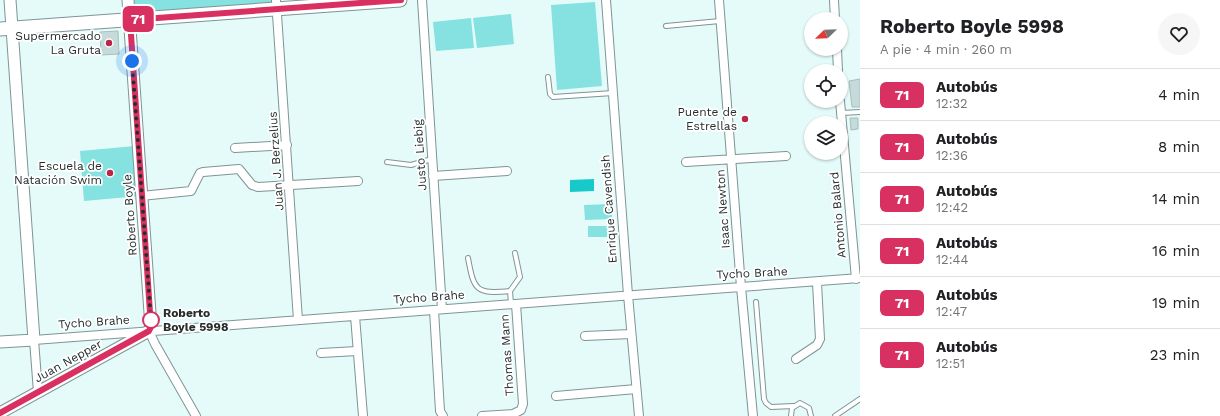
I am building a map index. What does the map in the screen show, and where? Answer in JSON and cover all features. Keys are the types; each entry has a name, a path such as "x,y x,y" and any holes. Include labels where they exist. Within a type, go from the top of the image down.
{"main road":[{"path":"10,0 6,29 34,340"},
{"name":"Roberto Boyle","path":"128,0 151,321 149,331"},
{"path":"6,29 130,20 276,4 400,0"},
{"name":"Juan Nepper","path":"0,413 149,331"},
{"name":"Tycho Brahe","path":"0,342 34,340"}],"street":[{"name":"Justo Liebig","path":"422,0 442,309"},
{"name":"Enrique Cavendish","path":"606,0 631,334 639,416"},
{"name":"Isaac Newton","path":"719,0 741,287 753,416"},
{"path":"834,0 835,12"},
{"name":"Juan J. Berzelius","path":"276,4 290,185 298,320"},
{"name":"Antonio Balard","path":"841,108 858,279"},
{"path":"235,148 287,145"},
{"path":"686,162 786,156"},
{"path":"141,196 191,191 200,173 238,169 252,185 258,187 358,181"},
{"path":"433,176 507,171"},
{"name":"Tycho Brahe","path":"34,340 858,279"},
{"path":"796,358 817,345 820,339 817,283"},
{"name":"Thomas Mann","path":"482,416 513,414 521,410 523,404 513,304"},
{"path":"434,310 441,414"},
{"path":"355,316 363,416"},
{"path":"149,331 196,416"},
{"path":"585,336 631,334"},
{"path":"34,340 38,392"},
{"path":"321,353 357,351"},
{"path":"556,396 636,389"}],"lane":[{"path":"666,26 721,21"},
{"path":"548,76 550,94 553,97 613,94"},
{"path":"841,113 860,112"},
{"path":"387,162 410,165 432,159"},
{"path":"513,304 510,291 520,277 515,253"},
{"path":"468,258 472,280 475,285 484,292 510,291"},
{"path":"756,302 764,399 771,407 794,406 800,404 807,406 810,411 810,416"},
{"path":"835,416 860,399"},
{"path":"785,416 790,415 794,406"}],"shaded area":[{"path":"133,0 272,0 272,3 134,12"},
{"path":"595,2 602,86 557,90 551,5"},
{"path":"511,14 514,44 477,48 473,18"},
{"path":"471,18 474,48 436,51 433,22"},
{"name":"Escuela de Natación Swim","path":"135,146 140,196 84,201 80,151"},
{"path":"594,179 594,191 570,192 570,180"},
{"path":"612,204 612,219 585,220 584,205"},
{"path":"588,226 611,226 612,237 588,237"}],"building":[{"name":"Supermercado La Gruta","path":"118,31 119,54 101,55 100,32"},
{"path":"860,79 860,107 852,107 849,81"},
{"path":"850,118 858,118 858,129 851,130"}],"bus line":[{"name":"71","path":"0,413 149,331 151,327 130,20 401,0"}],"place":[{"name":"Supermercado La Gruta","path":"109,43"},
{"name":"Puente de Estrellas","path":"745,119"},
{"name":"Escuela de Natación Swim","path":"110,173"},
{"name":"Roberto Boyle 5998","path":"151,320"}],"route":[{"path":"132,61 151,320"}]}
